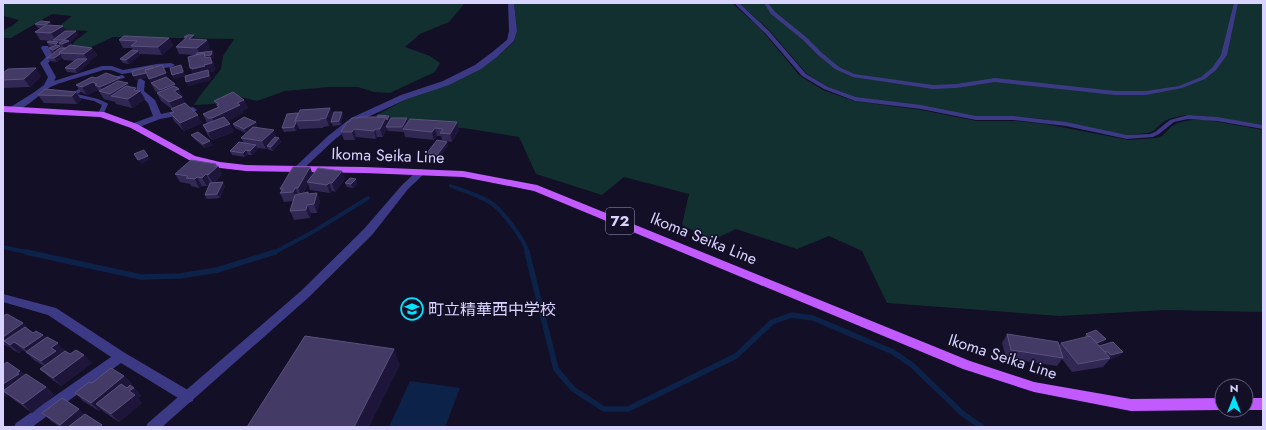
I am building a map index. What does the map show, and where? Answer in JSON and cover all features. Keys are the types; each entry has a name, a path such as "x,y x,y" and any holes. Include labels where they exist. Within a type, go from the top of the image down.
{"main road":[{"name":"Ikoma Seika Line","path":"7,109 101,114 134,126 192,158 220,165 246,168 464,174 537,188 967,365 1034,386 1131,405 1214,404"}],"street":[{"path":"298,169 331,138 354,120 404,97 446,83 478,67 494,55 510,41 513,31 511,3"},
{"path":"7,109 36,96 47,86 52,77 44,63 50,57 45,48"},
{"path":"47,86 102,68 112,68 122,72 171,65"},
{"path":"141,81 140,92 152,102 158,117"},
{"path":"134,126 158,117 193,110"},
{"path":"153,427 305,294 368,232 405,187 420,172"},
{"path":"3,298 52,311 121,357 188,397"},
{"path":"21,427 121,357"}],"lane":[{"path":"736,3 764,28 804,75 826,88 855,99 921,107 976,118 1014,118 1058,123 1127,137 1152,136 1172,121 1188,117 1212,118 1263,127"},
{"path":"766,3 773,13 804,38 820,54 837,68 853,75 933,86 961,86 995,80 1115,93 1146,93 1180,87 1203,78 1214,69 1224,55 1236,3"},
{"path":"102,82 122,77"},
{"path":"95,83 88,85 72,96 96,100 105,104 101,114"}],"green space":[{"path":"3,3 465,3 449,22 420,34 405,47 430,56 440,63 435,72 390,93 374,92 358,87 329,87 285,91 257,101 237,96 214,104 194,105 221,69 223,56 234,39 113,37 87,49 72,46 75,41 88,31 56,29 72,16 52,14 11,38 3,38 3,30 12,26 19,20 3,16"},
{"path":"514,3 732,3 760,28 800,76 823,90 854,101 921,110 977,121 1016,121 1045,124 1129,140 1156,138 1162,136 1177,123 1191,120 1208,120 1263,130 1263,312 1164,310 1060,316 887,303 862,251 829,236 797,249 736,229 713,240 682,225 689,194 624,177 602,195 536,174 519,137 464,128 421,127 417,121 375,116 407,99 498,56 514,42 517,31"},
{"path":"739,3 1263,3 1263,125 1205,116 1185,115 1169,119 1148,133 1126,135 1043,119 1013,116 975,116 856,97 828,87 807,74 770,31"}],"water":[{"path":"410,381 460,388 445,427 389,427"}],"building":[{"path":"41,21 50,22 44,25 35,24"},
{"path":"46,25 63,26 51,33 35,32"},
{"path":"65,31 76,31 64,40 53,40"},
{"path":"194,35 189,39 207,40 197,48 176,47 187,37 184,37"},
{"path":"124,36 169,38 158,47 131,46 137,41 119,40"},
{"path":"65,40 69,41 62,44 59,43"},
{"path":"47,42 58,42 56,44"},
{"path":"57,45 60,46 53,50 49,48"},
{"path":"70,45 92,48 84,54 59,53"},
{"path":"60,48 66,48 54,58 47,58"},
{"path":"132,50 138,51 126,60 120,59"},
{"path":"212,51 211,55 205,56 204,53 196,55 197,53"},
{"path":"204,53 205,58 210,57 212,63 192,69 190,68 188,57"},
{"path":"77,59 87,59 75,69 65,68"},
{"path":"162,65 166,73 149,79 145,70"},
{"path":"181,65 183,72 172,75 170,68"},
{"path":"152,66 153,68 145,70 146,73 133,76 132,71"},
{"path":"36,68 24,79 3,80 3,73 8,69"},
{"path":"208,70 209,76 186,82 185,76"},
{"path":"106,73 120,78 100,87 95,85 97,84 93,82 82,87 76,85 92,77 96,78"},
{"path":"166,77 175,84 160,90 151,83"},
{"path":"118,81 128,83 110,94 99,91"},
{"path":"126,86 136,88 134,90 140,91 128,99 111,96"},
{"path":"174,86 179,89 174,91 182,97 169,102 157,93"},
{"path":"45,89 76,92 72,96 38,95"},
{"path":"233,92 244,100 237,103 240,105 212,118 208,118 203,114 219,107 217,105 219,104 214,101"},
{"path":"185,103 198,115 180,123 170,113 174,112 171,109"},
{"path":"330,108 326,118 320,120 295,121 300,110"},
{"path":"334,112 342,112 339,121 331,122"},
{"path":"298,113 294,127 282,128 287,114"},
{"path":"378,115 389,116 387,120 386,117 377,117"},
{"path":"224,117 230,124 208,132 203,125"},
{"path":"244,117 256,122 244,129 233,124"},
{"path":"386,117 380,129 375,129 374,131 354,129 352,132 341,132 347,122 349,122 352,118"},
{"path":"391,118 407,118 402,127 386,127"},
{"path":"410,119 457,122 450,134 440,133 443,129 435,128 432,132 403,129"},
{"path":"253,127 274,130 262,141 241,138"},
{"path":"198,132 210,141 203,144 191,135"},
{"path":"275,137 279,138 271,147 267,146"},
{"path":"437,140 447,142 437,155 427,153"},
{"path":"239,142 256,145 250,151 246,150 243,153 230,151"},
{"path":"144,150 148,156 138,160 134,154"},
{"path":"191,160 216,164 214,166 218,166 202,178 186,178 188,176 175,174"},
{"path":"293,167 310,167 298,188 295,188 293,192 280,193 283,189 280,189"},
{"path":"318,168 342,171 332,183 327,185 307,182"},
{"path":"350,178 356,179 351,184 345,183"},
{"path":"223,182 217,194 205,195 210,183"},
{"path":"308,192 308,194 317,193 314,204 307,205 306,210 290,211 295,195"},
{"path":"7,314 23,323 3,337 3,316"},
{"path":"25,327 33,333 36,331 43,335 24,348 14,342 10,345 4,341"},
{"path":"1096,330 1106,339 1097,343 1086,334"},
{"path":"1007,334 1058,342 1063,358 1011,350"},
{"path":"305,336 394,349 354,427 247,427"},
{"path":"1090,336 1110,358 1078,364 1061,343"},
{"path":"47,337 58,343 51,348 56,351 41,361 26,352"},
{"path":"1113,342 1123,352 1111,355 1099,346"},
{"path":"76,350 84,355 53,378 40,369 65,351 70,354"},
{"path":"7,362 20,371 17,373 19,374 3,384 3,365"},
{"path":"111,368 124,376 91,403 75,393 89,382 92,383"},
{"path":"26,374 46,387 23,404 3,391"},
{"path":"121,384 127,388 130,385 134,388 129,391 135,395 111,414 96,404"},
{"path":"62,398 79,409 60,425 42,413"},
{"path":"85,414 102,425 100,427 68,427"}],"waterway":[{"path":"451,186 482,198 496,207 518,233 528,253"},
{"path":"275,252 311,233 368,198"},
{"path":"3,247 31,253"},
{"path":"26,252 141,277 180,276 217,270 275,252"},
{"path":"527,252 556,369 573,389 604,409 628,409 736,356 772,322 792,315 813,318 893,352 912,365 963,414 982,427"}],"place":[{"name":"町立精華西中学校","path":"412,309"}]}
